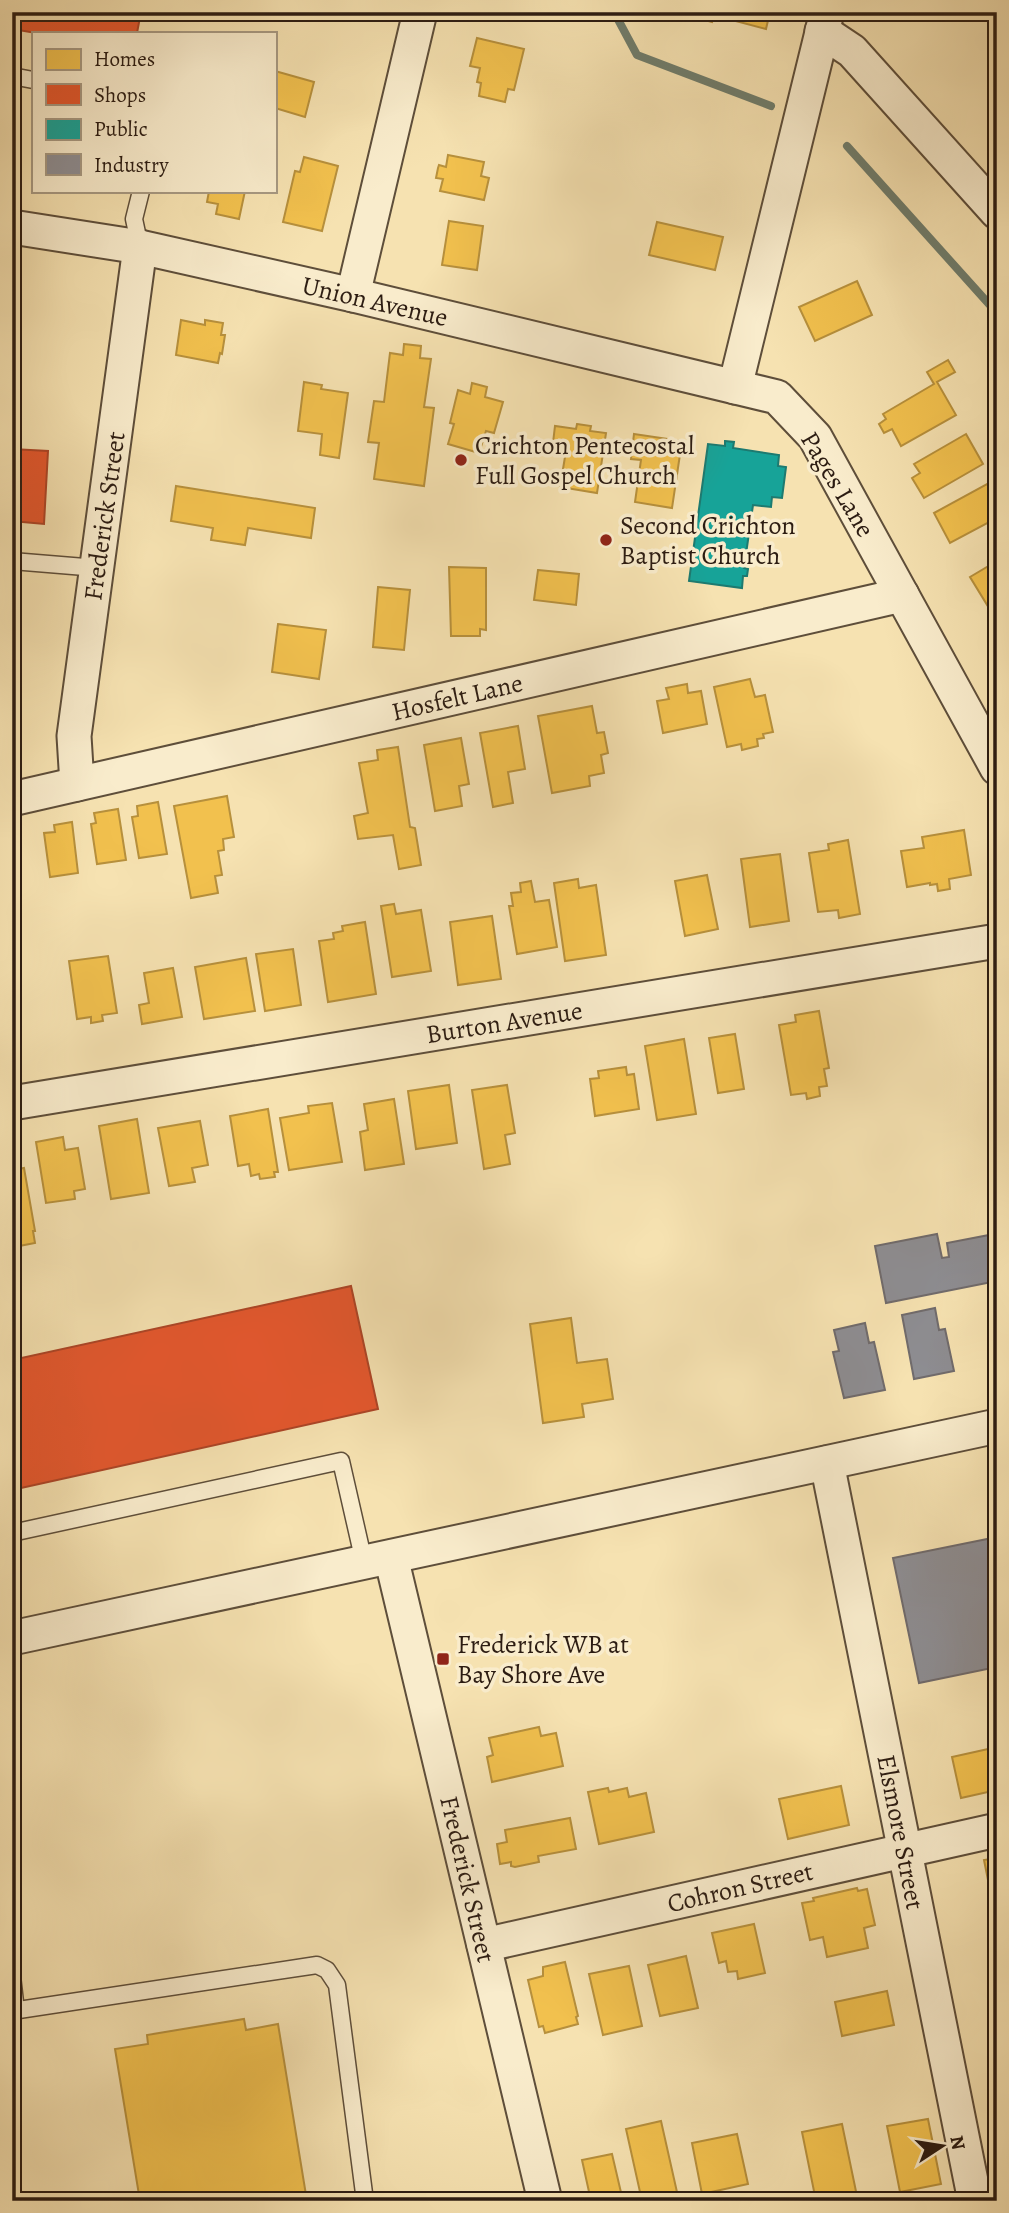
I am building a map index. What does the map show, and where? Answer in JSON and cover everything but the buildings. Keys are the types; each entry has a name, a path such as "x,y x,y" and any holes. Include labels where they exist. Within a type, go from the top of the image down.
{"street":[{"path":"353,295 421,12"},
{"path":"824,22 997,212"},
{"path":"735,387 824,22"},
{"name":"Union Avenue","path":"12,227 140,247 735,387"},
{"name":"Frederick Street","path":"77,784 74,736 140,247"},
{"name":"Pages Lane","path":"735,387 777,397 815,437 997,768"},
{"name":"Hosfelt Lane","path":"12,799 902,595"},
{"name":"Burton Avenue","path":"12,1103 997,941"},
{"path":"12,1638 997,1426"},
{"name":"Elsmore Street","path":"827,1463 975,2201"},
{"name":"Frederick Street","path":"378,1560 484,1945 545,2201"},
{"name":"Cohron Street","path":"484,1945 997,1830"}],"lane":[{"path":"12,76 32,80"},
{"path":"140,247 134,219 141,192"},
{"path":"12,561 97,568"},
{"path":"12,1533 341,1461 378,1560"},
{"path":"12,1976 14,2011 317,1965 327,1970 337,1985 365,2201"}],"waterway":[{"path":"614,12 637,55 771,106"},
{"path":"847,146 997,313"}],"place":[{"name":"Crichton Pentecostal Full Gospel Church","path":"461,460"},
{"name":"Second Crichton Baptist Church","path":"606,540"},
{"name":"Frederick WB at Bay Shore Ave","path":"443,1659"}]}
